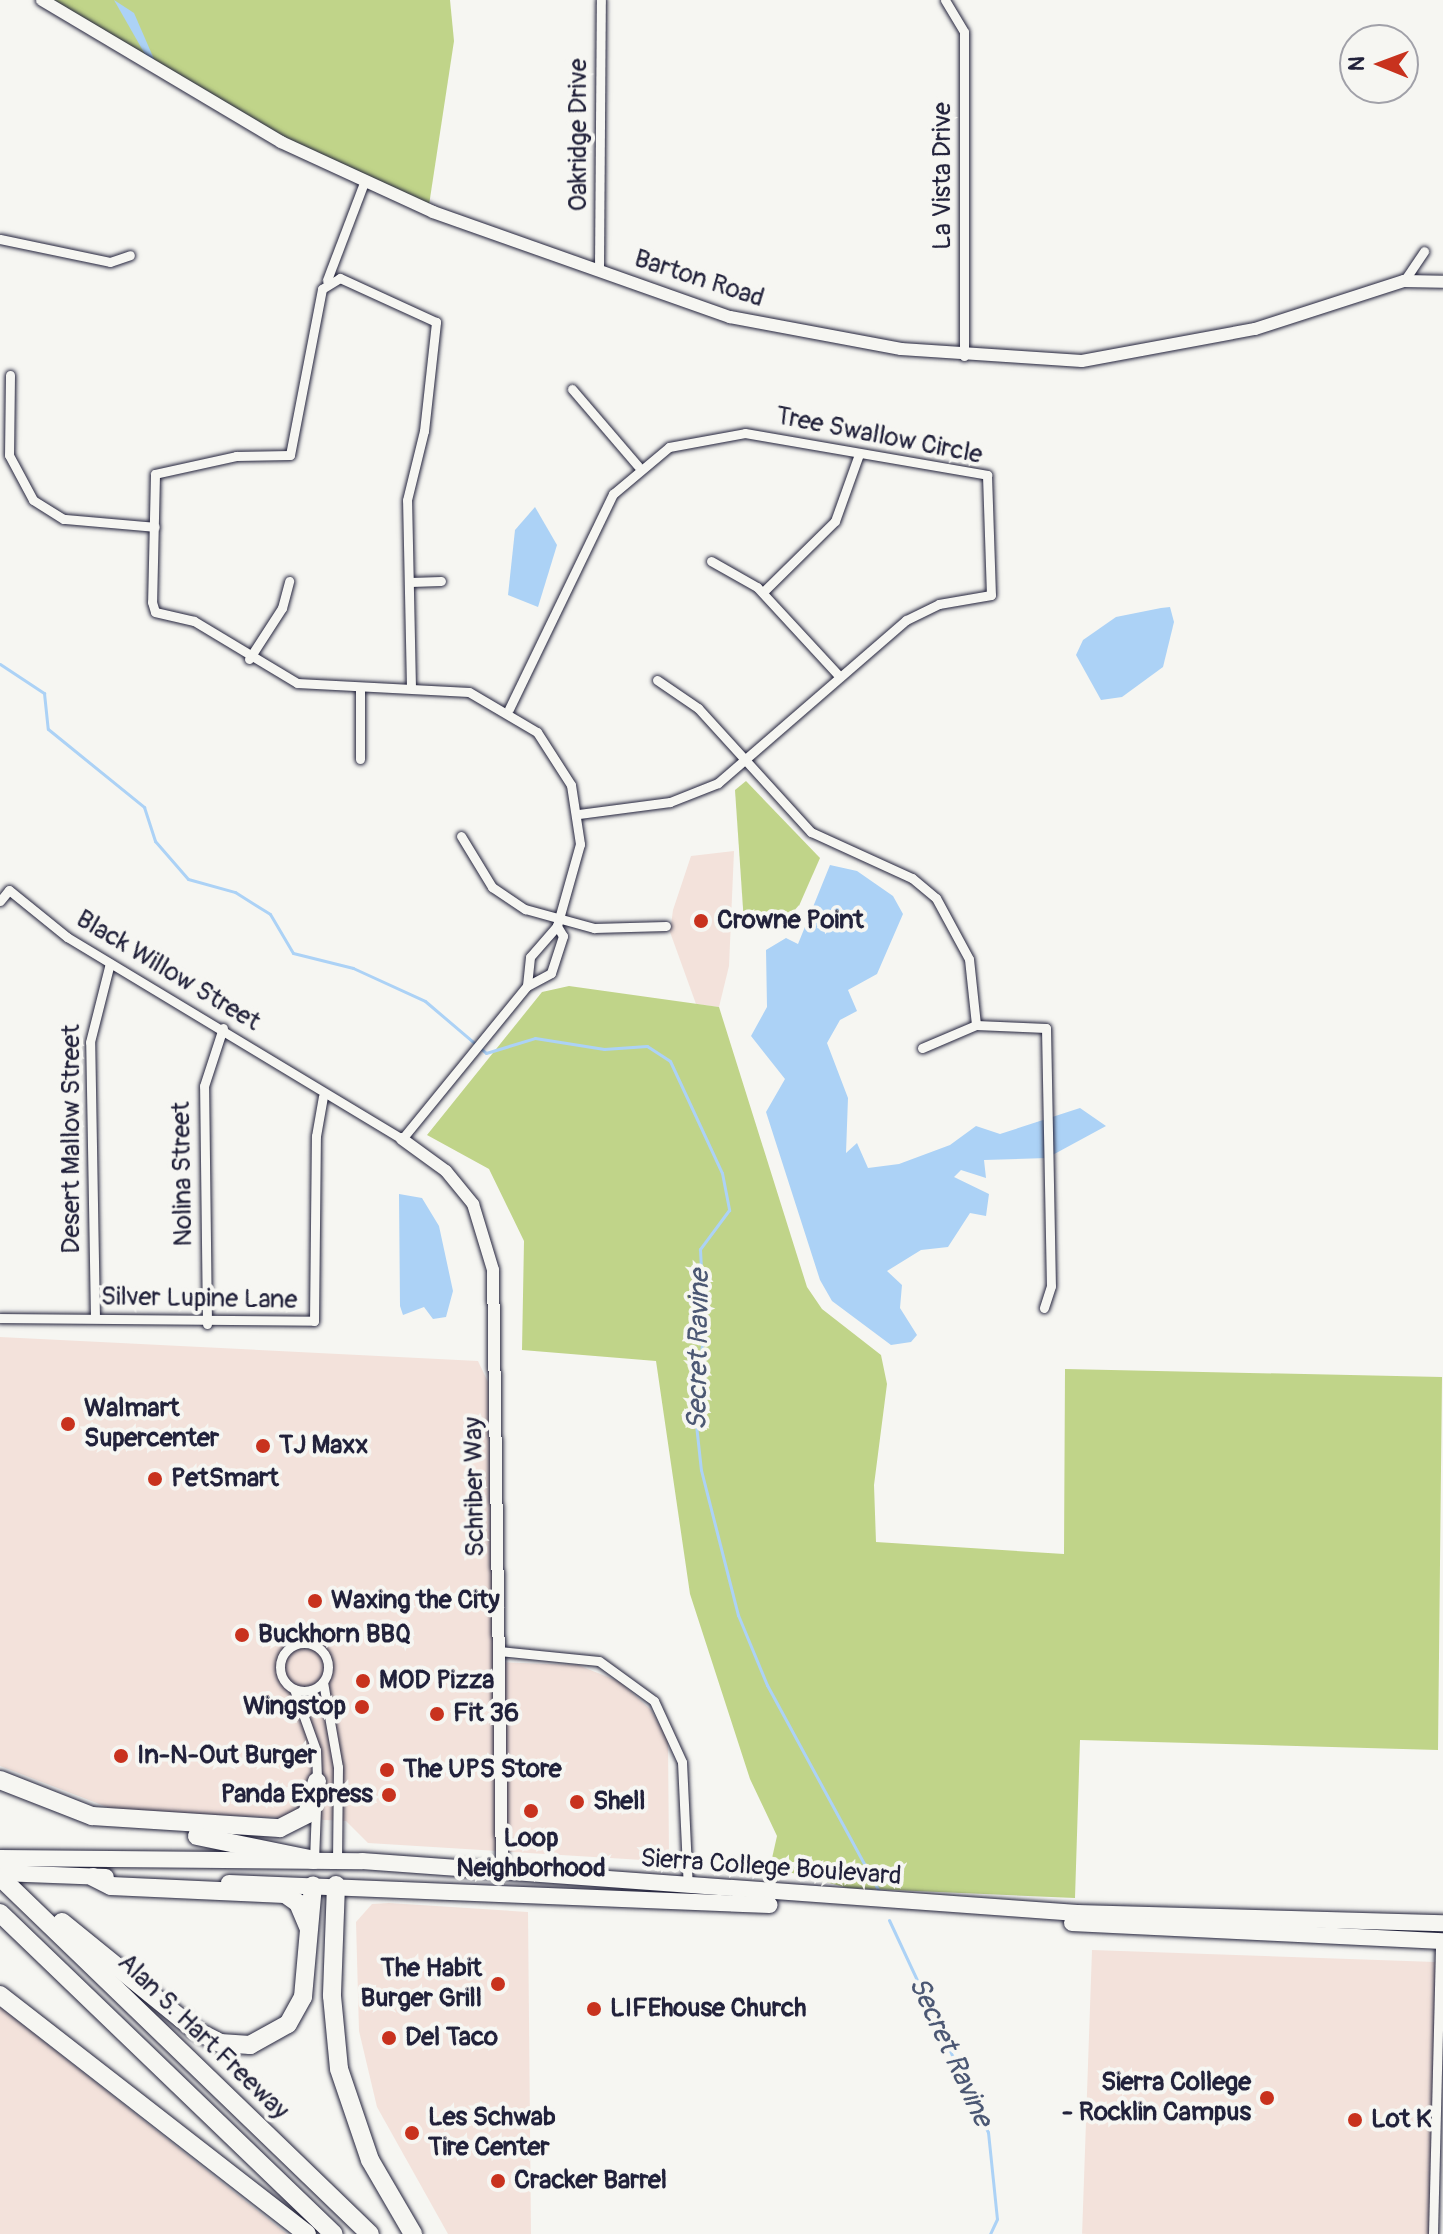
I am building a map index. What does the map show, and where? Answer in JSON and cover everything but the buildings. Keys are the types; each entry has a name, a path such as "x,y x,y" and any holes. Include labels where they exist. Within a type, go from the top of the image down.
{"highway":[{"path":"0,1780 92,1816 314,1860"},
{"path":"92,1816 292,1826 307,1814 317,1781"},
{"path":"0,1874 220,2043 250,2045 288,2024 307,1984 313,1885"},
{"name":"Alan S. Hart Freeway","path":"0,1874 370,2234"},
{"path":"93,1877 111,1886 285,1894 301,1907 311,1938"},
{"path":"336,1885 332,1996 339,2069 370,2160 413,2234"},
{"name":"Alan S. Hart Freeway","path":"0,1913 334,2234"},
{"path":"0,1995 307,2234"}],"main road":[{"name":"Sierra College Boulevard","path":"0,1858 337,1860 502,1869 688,1894"},
{"path":"313,1885 314,1860"},
{"path":"336,1885 337,1860"},
{"name":"Sierra College Boulevard","path":"0,1874 688,1894 1442,1931"}],"street":[{"name":"Barton Road","path":"42,0 281,142 446,217 730,317 964,356 1082,361 1255,329 1404,281 1443,282"},
{"name":"Oakridge Drive","path":"599,269 601,0"},
{"name":"La Vista Drive","path":"945,0 964,32 964,356"},
{"path":"365,180 327,280 304,364 290,455 164,467 152,484 155,612 194,621 249,659 297,683 360,689 411,688 469,692 509,709 551,748 579,814 578,860 558,923 563,936 551,973 527,986 402,1139"},
{"path":"0,239 110,262 130,255"},
{"path":"1404,281 1424,251"},
{"path":"327,280 349,280 436,322 424,431 407,500 411,688"},
{"path":"10,375 9,455 33,500 64,519 155,527"},
{"path":"572,389 638,466"},
{"name":"Tree Swallow Circle","path":"509,709 607,503 638,466 683,442 728,432 987,475 992,584 983,600 953,600 906,620 747,761 686,798 579,814"},
{"path":"763,592 835,521 859,454"},
{"path":"711,561 763,592 840,677"},
{"path":"249,659 287,599 289,581"},
{"path":"410,582 441,581"},
{"path":"657,680 683,694 811,832 912,878 936,898 969,959 976,1025"},
{"path":"360,689 360,759"},
{"path":"461,836 500,895 558,923 594,928 666,926"},
{"name":"Black Willow Street","path":"0,901 4,887 110,963 223,1028 323,1097 402,1139"},
{"path":"539,954 547,930 558,923"},
{"path":"539,954 553,963"},
{"path":"527,986 530,957 539,954"},
{"name":"Desert Mallow Street","path":"95,1318 90,1042 110,963"},
{"path":"922,1048 976,1025 1046,1028 1051,1286 1044,1308"},
{"name":"Nolina Street","path":"207,1324 203,1104 223,1028"},
{"name":"Silver Lupine Lane","path":"0,1318 95,1318 207,1324 308,1323 318,1314 316,1136 323,1097"},
{"name":"Schriber Way","path":"402,1139 461,1188 489,1242 502,1869"},
{"path":"314,1860 317,1781 312,1731 280,1663 294,1645 320,1650 327,1662 323,1682 338,1767 337,1860"},
{"path":"499,1651 599,1661 654,1701 682,1762 688,1894"},
{"path":"294,1689 323,1682"},
{"path":"1433,2234 1436,2046 1442,1931"}],"shaded area":[{"name":"Crowne Point","path":"734,851 729,966 719,1007 696,1004 670,932 673,910 691,856"},
{"path":"0,1337 478,1361 488,1382 496,1662 578,1665 620,1682 651,1710 668,1740 669,1856 659,1861 368,1843 346,1821 115,1810 0,1766"},
{"path":"372,1904 528,1912 531,2234 448,2234 377,2107 359,2031 356,1922"},
{"name":"Sierra College - Rocklin Campus","path":"1092,1950 1443,1962 1433,2234 1082,2234"},
{"path":"0,2007 118,2100 287,2234 0,2234"}],"green space":[{"path":"47,0 450,0 454,41 429,205 284,139"},
{"path":"746,781 820,858 791,924 744,923 735,790"},
{"path":"569,986 719,1007 807,1287 822,1309 881,1355 887,1384 874,1485 876,1542 1064,1554 1065,1369 1442,1377 1438,1750 1080,1740 1075,1898 848,1888 770,1867 777,1836 750,1779 690,1594 656,1361 522,1350 524,1241 489,1169 427,1135 542,992"}],"water":[{"path":"114,0 134,13 157,66 150,63"},
{"path":"535,507 557,545 538,607 508,595 515,530"},
{"path":"1170,607 1174,622 1163,667 1122,697 1101,700 1076,655 1083,640 1116,617"},
{"path":"830,865 857,871 893,896 903,914 877,974 848,990 857,1011 840,1020 827,1043 848,1098 846,1153 857,1143 868,1168 899,1164 950,1145 976,1126 1000,1134 1080,1108 1106,1126 1047,1158 984,1160 986,1178 961,1170 954,1177 989,1194 986,1216 970,1213 948,1247 921,1250 887,1271 902,1285 900,1308 917,1335 911,1342 891,1345 832,1301 820,1280 766,1112 785,1079 751,1036 767,1007 766,950 786,938 798,944"},
{"path":"399,1194 422,1198 439,1226 453,1291 446,1317 433,1319 424,1307 403,1315 400,1306"}],"waterway":[{"name":"Secret Ravine","path":"0,664 44,693 48,729 144,807 155,841 188,879 235,892 270,914 293,953 353,968 425,1001 486,1053 535,1038 604,1049 647,1046 670,1061 722,1173 729,1210 700,1249 704,1330 694,1406 701,1470 738,1615 767,1685 880,1893"},
{"name":"Secret Ravine","path":"889,1920 988,2132 997,2219 990,2234"}],"place":[{"name":"Crowne Point","path":"701,921"},
{"name":"Walmart Supercenter","path":"68,1424"},
{"name":"TJ Maxx","path":"263,1446"},
{"name":"PetSmart","path":"155,1479"},
{"name":"Waxing the City","path":"315,1601"},
{"name":"Buckhorn BBQ","path":"242,1635"},
{"name":"MOD Pizza","path":"363,1681"},
{"name":"Wingstop","path":"362,1707"},
{"name":"Fit 36","path":"437,1714"},
{"name":"In-N-Out Burger","path":"121,1756"},
{"name":"The UPS Store","path":"387,1770"},
{"name":"Panda Express","path":"389,1795"},
{"name":"Shell","path":"577,1802"},
{"name":"Loop Neighborhood","path":"531,1811"},
{"name":"The Habit Burger Grill","path":"498,1984"},
{"name":"LIFEhouse Church","path":"594,2009"},
{"name":"Del Taco","path":"389,2038"},
{"name":"Sierra College - Rocklin Campus","path":"1267,2098"},
{"name":"Lot K","path":"1355,2120"},
{"name":"Les Schwab Tire Center","path":"412,2133"},
{"name":"Cracker Barrel","path":"498,2181"}]}
